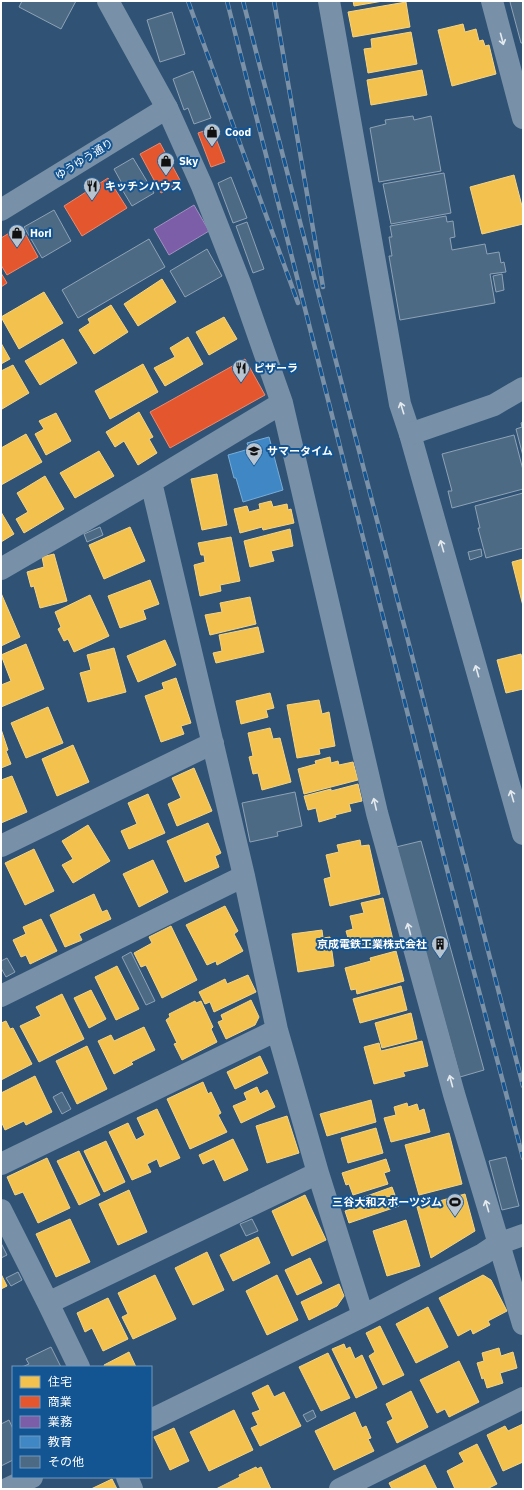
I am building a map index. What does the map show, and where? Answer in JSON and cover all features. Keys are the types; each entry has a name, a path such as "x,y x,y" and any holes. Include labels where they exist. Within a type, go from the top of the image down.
{"street":[{"path":"108,1 167,108 202,186 235,269 282,403 377,813 454,1094 523,1324"},
{"path":"329,1 400,404 410,434 523,834"},
{"path":"492,1 523,118"},
{"name":"ゆうゆう通り","path":"1,210 167,108"},
{"path":"410,434 494,405 523,388"},
{"path":"1,569 151,482 282,403"},
{"path":"151,482 244,876 277,1030 318,1173 363,1316"},
{"path":"1,846 213,743"},
{"path":"1,996 244,876"},
{"path":"1,1164 277,1030"},
{"path":"48,1303 318,1173"},
{"path":"1,1210 48,1303 78,1366"},
{"path":"152,1420 363,1316 484,1254 498,1244 523,1235"},
{"path":"340,1489 523,1398"},
{"path":"7,1489 30,1478"},
{"path":"127,1478 132,1489"}],"building: 住宅":[{"path":"353,1 383,1 354,6"},
{"path":"406,2 410,27 353,37 348,12"},
{"path":"463,24 465,32 476,29 479,41 483,40 485,46 489,45 496,74 452,86 438,30"},
{"path":"411,32 417,64 368,73 364,49 372,48 371,39"},
{"path":"422,70 427,95 371,105 367,80"},
{"path":"514,175 523,210 523,224 482,234 470,187"},
{"path":"162,279 176,302 138,326 124,304"},
{"path":"44,292 63,323 19,349 1,317"},
{"path":"111,305 128,332 94,354 79,330 90,323 88,319"},
{"path":"224,317 237,339 209,355 196,332"},
{"path":"188,337 203,364 165,386 154,368 175,357 170,348"},
{"path":"63,339 77,363 40,385 25,361"},
{"path":"1,343 10,359 1,364"},
{"path":"143,364 158,392 110,419 95,391"},
{"path":"13,365 29,393 2,409 1,371"},
{"path":"139,412 153,437 149,439 157,453 138,465 124,441 115,447 106,432"},
{"path":"56,413 71,441 46,455 35,434 44,429 39,421"},
{"path":"26,434 42,462 1,485 1,448"},
{"path":"99,451 114,476 75,498 60,473"},
{"path":"217,474 227,525 202,530 191,479"},
{"path":"45,476 64,509 24,533 16,519 28,512 17,493"},
{"path":"271,501 273,507 287,504 288,510 291,509 294,523 263,530 262,527 240,533 234,509 247,506 249,512 260,509 259,504"},
{"path":"1,512 14,534 1,542"},
{"path":"130,527 145,561 104,579 89,545"},
{"path":"290,529 293,546 271,551 274,561 250,567 244,541"},
{"path":"231,537 240,581 220,585 221,591 200,596 194,565 205,562 204,555 201,555 198,543"},
{"path":"54,554 67,601 40,608 34,586 31,587 27,572 44,567 42,557"},
{"path":"523,559 523,606 512,562"},
{"path":"150,580 159,604 143,610 146,619 120,628 108,596"},
{"path":"1,593 20,637 1,646"},
{"path":"90,595 109,636 74,652 68,639 64,641 58,629 61,627 55,612"},
{"path":"250,597 256,624 210,635 205,615 222,612 220,603"},
{"path":"258,627 264,652 216,663 213,653 222,651 219,635"},
{"path":"165,640 176,665 138,682 127,656"},
{"path":"26,644 44,689 1,707 1,685 11,681 1,655"},
{"path":"114,648 126,692 88,702 80,673 91,670 87,655"},
{"path":"521,654 523,663 523,689 506,693 497,660"},
{"path":"176,678 191,723 181,726 184,734 161,742 145,696 164,689 162,683"},
{"path":"270,693 274,708 266,710 268,717 241,724 236,701"},
{"path":"319,700 322,714 329,712 335,746 319,749 320,754 297,758 287,705"},
{"path":"48,707 63,743 26,758 11,723"},
{"path":"270,728 273,739 280,738 291,782 262,790 258,773 253,774 249,757 253,756 248,733"},
{"path":"1,729 8,750 6,751 11,764 1,768"},
{"path":"73,745 89,782 57,796 42,759"},
{"path":"330,757 331,763 338,761 339,765 353,762 358,780 304,794 298,769 316,764 315,761"},
{"path":"194,768 212,811 177,826 168,804 181,798 172,778"},
{"path":"12,776 27,812 1,823 1,780"},
{"path":"358,784 362,801 349,804 351,811 335,815 336,817 319,822 316,808 308,810 304,796"},
{"path":"148,794 165,833 129,849 121,831 137,824 128,803"},
{"path":"208,823 221,853 215,856 219,867 185,882 167,841"},
{"path":"88,825 110,861 73,883 62,865 73,859 62,841"},
{"path":"360,840 361,846 369,845 380,894 330,906 324,879 331,877 326,855 339,852 337,845"},
{"path":"34,849 54,891 25,905 5,863"},
{"path":"153,860 168,892 139,907 123,874"},
{"path":"94,894 102,912 107,910 111,919 79,934 82,940 65,947 50,915"},
{"path":"383,898 393,940 357,949 356,944 350,945 346,931 353,929 350,916 364,913 361,903"},
{"path":"225,906 238,931 234,934 243,951 217,965 216,961 207,965 186,925"},
{"path":"41,919 57,951 30,964 26,955 21,957 13,940 26,934 23,927"},
{"path":"171,926 197,980 162,998 146,965 141,967 134,953 152,943 149,937"},
{"path":"322,930 323,938 330,937 334,966 298,972 292,934"},
{"path":"396,951 404,981 357,994 356,989 351,990 345,968 371,961 370,958"},
{"path":"117,966 139,1009 116,1020 95,977"},
{"path":"248,975 256,992 214,1012 210,1002 205,1004 199,992 225,979 227,984"},
{"path":"401,986 407,1010 360,1023 353,999"},
{"path":"91,990 106,1019 89,1028 74,998"},
{"path":"62,994 84,1039 39,1062 20,1026 41,1016 36,1007"},
{"path":"251,1000 259,1017 255,1025 226,1039 218,1022 223,1020 221,1015"},
{"path":"195,1001 196,1003 201,1001 213,1027 211,1029 217,1042 182,1060 174,1044 177,1043 166,1020 170,1017 169,1014"},
{"path":"411,1013 417,1039 382,1048 375,1023"},
{"path":"6,1021 10,1029 13,1028 32,1064 1,1080 1,1023"},
{"path":"144,1027 155,1050 131,1062 133,1064 114,1074 98,1041 111,1035 114,1041"},
{"path":"422,1041 428,1066 403,1072 405,1076 374,1084 364,1047 379,1043 381,1051"},
{"path":"87,1046 107,1089 77,1104 56,1061"},
{"path":"260,1056 268,1073 235,1089 227,1072"},
{"path":"35,1076 52,1112 26,1125 24,1121 5,1130 1,1121 1,1093"},
{"path":"203,1082 208,1094 211,1092 221,1113 218,1115 227,1132 190,1149 167,1099"},
{"path":"257,1087 260,1094 267,1090 275,1107 241,1123 233,1106 247,1100 244,1093"},
{"path":"371,1100 376,1122 327,1136 320,1114"},
{"path":"407,1103 408,1107 417,1104 419,1111 424,1109 430,1132 391,1142 384,1118 396,1115 394,1107"},
{"path":"157,1109 180,1158 160,1167 157,1159 147,1164 151,1172 132,1180 109,1132 128,1123 136,1140 145,1135 137,1118"},
{"path":"287,1116 299,1153 267,1163 256,1126"},
{"path":"376,1128 383,1153 348,1163 341,1138"},
{"path":"449,1133 462,1184 419,1195 405,1145"},
{"path":"233,1139 248,1170 224,1181 214,1159 203,1164 199,1155"},
{"path":"106,1141 125,1182 104,1192 84,1151"},
{"path":"79,1151 100,1195 79,1205 57,1161"},
{"path":"47,1158 70,1208 38,1223 23,1192 15,1195 7,1177"},
{"path":"386,1159 390,1171 384,1173 388,1184 353,1195 349,1184 346,1185 342,1173"},
{"path":"392,1187 399,1206 349,1223 345,1211 366,1204 364,1197"},
{"path":"129,1190 147,1232 118,1245 99,1204"},
{"path":"465,1194 475,1231 431,1258 417,1207"},
{"path":"305,1195 326,1240 292,1256 272,1211"},
{"path":"70,1219 90,1262 56,1277 36,1234"},
{"path":"406,1220 420,1266 387,1276 373,1231"},
{"path":"258,1237 270,1263 233,1281 220,1255"},
{"path":"207,1252 224,1290 193,1305 175,1268"},
{"path":"310,1258 322,1283 297,1295 285,1270"},
{"path":"1,1274 7,1286 1,1289"},
{"path":"155,1275 176,1319 133,1339 122,1317 128,1314 118,1293"},
{"path":"277,1275 298,1320 267,1335 246,1291"},
{"path":"483,1275 491,1280 507,1311 488,1321 490,1325 473,1334 471,1329 458,1336 439,1298"},
{"path":"339,1284 344,1296 337,1306 309,1320 301,1302"},
{"path":"108,1298 128,1339 103,1351 92,1328 85,1332 77,1313"},
{"path":"428,1307 448,1347 416,1363 396,1324"},
{"path":"380,1326 404,1375 383,1385 369,1356 375,1352 366,1333"},
{"path":"344,1344 346,1349 350,1347 355,1359 362,1355 377,1388 356,1398 332,1349"},
{"path":"499,1348 501,1356 513,1352 517,1368 500,1373 503,1383 487,1388 484,1378 482,1379 477,1363 484,1361 482,1353"},
{"path":"129,1352 136,1366 104,1366"},
{"path":"328,1353 350,1398 321,1411 299,1367"},
{"path":"459,1361 479,1402 449,1417 445,1409 437,1413 420,1380"},
{"path":"268,1385 274,1397 284,1392 301,1426 260,1446 251,1428 258,1425 252,1413 260,1410 252,1393"},
{"path":"411,1391 428,1427 397,1443 387,1422 393,1419 386,1404"},
{"path":"234,1410 253,1450 209,1471 190,1432"},
{"path":"355,1412 362,1428 366,1426 371,1438 368,1439 374,1451 334,1470 315,1431"},
{"path":"523,1424 523,1462 503,1471 487,1435 505,1426 508,1431"},
{"path":"174,1428 189,1461 170,1470 154,1437"},
{"path":"477,1444 497,1484 487,1489 455,1489 447,1471 464,1462 459,1453"},
{"path":"425,1465 437,1489 392,1489 389,1483"},
{"path":"256,1467 257,1469 261,1467 271,1489 216,1489 240,1477 239,1475"},
{"path":"112,1479 117,1489 91,1489"}],"building: 商業":[{"name":"Cood","path":"212,128 225,162 211,167 198,133"},
{"path":"160,143 181,182 161,193 140,154"},
{"path":"108,178 127,208 82,236 64,206"},
{"name":"Hori","path":"21,226 38,257 7,275 1,265 1,238"},
{"path":"1,273 7,283 1,287"},
{"path":"245,359 265,395 170,448 150,412"}],"building: 業務":[{"path":"194,205 209,231 169,255 154,229"}],"building: 教育":[{"name":"サマータイム","path":"269,437 283,490 243,502 236,478 234,478 228,455 249,449 247,443"}],"building: その他":[{"path":"22,1 76,1 61,29 19,7"},
{"path":"523,1 523,43 521,43 510,2"},
{"path":"172,12 185,54 160,62 147,20"},
{"path":"193,71 211,118 194,124 188,108 184,110 173,79"},
{"path":"413,116 414,120 431,116 441,171 379,182 370,128 386,124 385,120"},
{"path":"133,158 154,193 132,206 123,191 125,189 114,169"},
{"path":"444,173 451,213 391,224 383,184"},
{"path":"231,177 247,218 233,223 218,183"},
{"path":"54,210 71,241 42,258 24,227"},
{"path":"446,216 447,222 453,221 455,237 450,238 452,250 485,244 487,254 499,252 501,263 504,262 506,272 490,274 495,303 400,320 389,256 392,256 389,237 392,237 390,226"},
{"path":"247,222 264,269 253,273 236,226"},
{"path":"149,239 165,267 78,318 62,290"},
{"path":"207,249 222,276 185,297 170,271"},
{"path":"502,274 504,290 496,292 493,276"},
{"path":"523,422 523,456 516,429 522,427 521,423"},
{"path":"514,435 523,470 523,489 452,508 448,491 452,491 442,454"},
{"path":"523,493 523,548 486,558 478,528 480,528 475,506"},
{"path":"100,527 103,535 87,542 84,534"},
{"path":"481,549 482,556 470,560 468,552"},
{"path":"295,792 302,826 277,832 278,836 250,842 242,803"},
{"name":"京成電鉄工業株式会社","path":"421,841 484,1070 460,1077 396,847"},
{"path":"131,952 155,1001 146,1005 122,957"},
{"path":"7,958 15,972 6,977 1,968 1,961"},
{"path":"62,1092 71,1109 62,1114 53,1097"},
{"path":"506,1157 519,1206 502,1210 489,1161"},
{"path":"252,1219 258,1231 246,1236 240,1224"},
{"path":"1,1243 7,1255 1,1258"},
{"path":"18,1272 22,1280 11,1286 6,1278"},
{"path":"51,1347 60,1366 24,1366 29,1364 26,1359"},
{"path":"313,1410 316,1417 307,1422 303,1415"},
{"path":"9,1420 12,1427 12,1460 1,1466 1,1424"}],"railway":[{"path":"188,1 298,303"},
{"path":"227,1 449,877 523,1158"},
{"path":"243,1 523,1086"},
{"path":"274,1 323,287"}],"place":[{"name":"Cood","path":"212,147"},
{"name":"Sky","path":"166,176"},
{"name":"キッチンハウス","path":"92,201"},
{"name":"Hori","path":"17,248"},
{"name":"ピザーラ","path":"241,383"},
{"name":"サマータイム","path":"254,466"},
{"name":"京成電鉄工業株式会社","path":"440,959"},
{"name":"三谷大和スポーツジム","path":"455,1217"}]}
